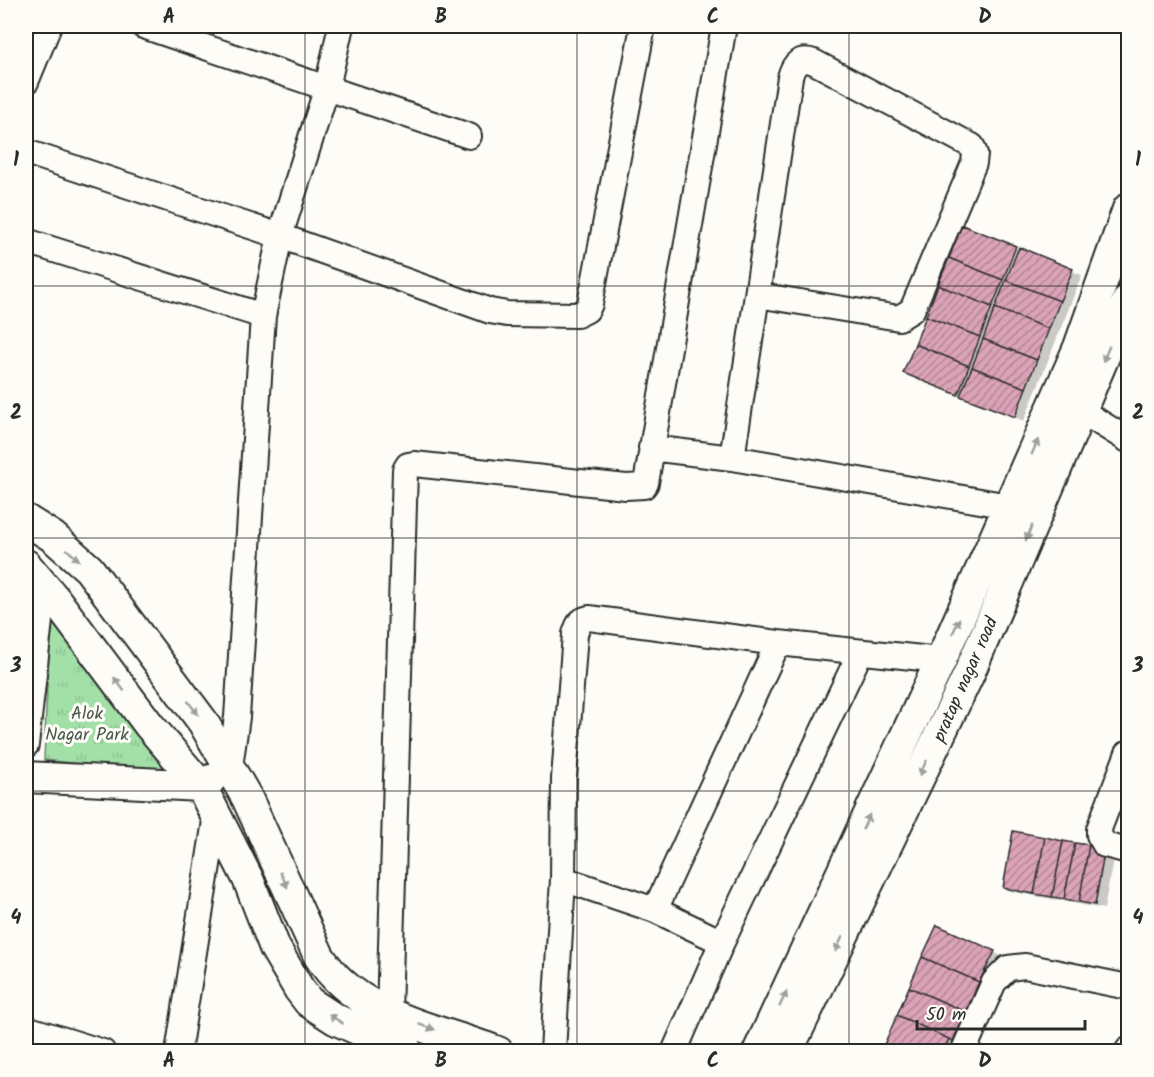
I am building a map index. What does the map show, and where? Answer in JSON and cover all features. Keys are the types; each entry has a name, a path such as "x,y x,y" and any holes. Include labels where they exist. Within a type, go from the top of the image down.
{"street":[{"path":"26,82 49,26"},
{"path":"26,777 201,786 230,767 237,717 262,316 280,237 327,87 341,26"},
{"path":"26,152 280,237 490,311 507,314 577,315 583,313 590,304 643,26"},
{"path":"377,1034 405,470 408,465 414,464 644,486 724,26"},
{"path":"156,28 469,136"},
{"path":"732,458 790,77 798,61 806,59 814,62 972,146 975,154 974,163 912,310 906,315 899,318 757,295"},
{"path":"758,1052 941,660 1079,347 1128,209"},
{"path":"26,241 262,316"},
{"name":"pratap nagar road","path":"788,1052 968,676 1128,300"},
{"path":"1081,411 1128,440"},
{"path":"651,448 732,458 1009,506"},
{"path":"26,520 53,537 88,569 203,722 247,798 314,946 326,967 377,1034 498,1052"},
{"path":"34,575 149,725 201,786 248,879 275,948 309,1002 335,1019 377,1034 408,1052"},
{"path":"26,746 34,575"},
{"path":"554,1052 565,768 575,634 582,620 590,618 860,653 941,660"},
{"path":"655,910 778,643"},
{"path":"674,1052 722,942 860,653"},
{"path":"1128,753 1099,829 1099,835 1105,845 1128,850"},
{"path":"178,1052 216,815"},
{"path":"562,879 655,910 722,942"},
{"path":"963,1052 994,982 1008,968 1025,966 1128,987"},
{"path":"26,1028 103,1052"}],"green space":[{"name":"Alok Nagar Park","path":"50,611 184,776 44,760"}],"building":[{"path":"962,225 1016,246 1003,280 949,258"},
{"path":"1019,247 1073,269 1060,301 1006,280"},
{"path":"949,258 1003,280 992,307 938,285"},
{"path":"1006,280 1060,301 1049,329 995,308"},
{"path":"938,285 992,307 980,337 926,316"},
{"path":"995,308 1049,329 1037,360 983,339"},
{"path":"926,316 980,337 969,366 915,344"},
{"path":"983,339 1037,360 1026,388 972,367"},
{"path":"915,344 969,366 958,395 903,373"},
{"path":"972,367 1026,388 1015,417 960,396"},
{"path":"1013,831 1045,837 1034,894 1003,888"},
{"path":"1045,837 1063,841 1052,897 1034,894"},
{"path":"1063,841 1075,843 1064,899 1052,897"},
{"path":"1075,843 1089,845 1079,902 1064,899"},
{"path":"1089,845 1105,848 1095,905 1079,902"},
{"path":"937,925 995,951 979,982 922,957"},
{"path":"922,957 979,982 966,1012 909,987"},
{"path":"909,987 966,1012 953,1041 897,1015"},
{"path":"897,1015 949,1039 943,1052 898,1052 884,1045"}]}
